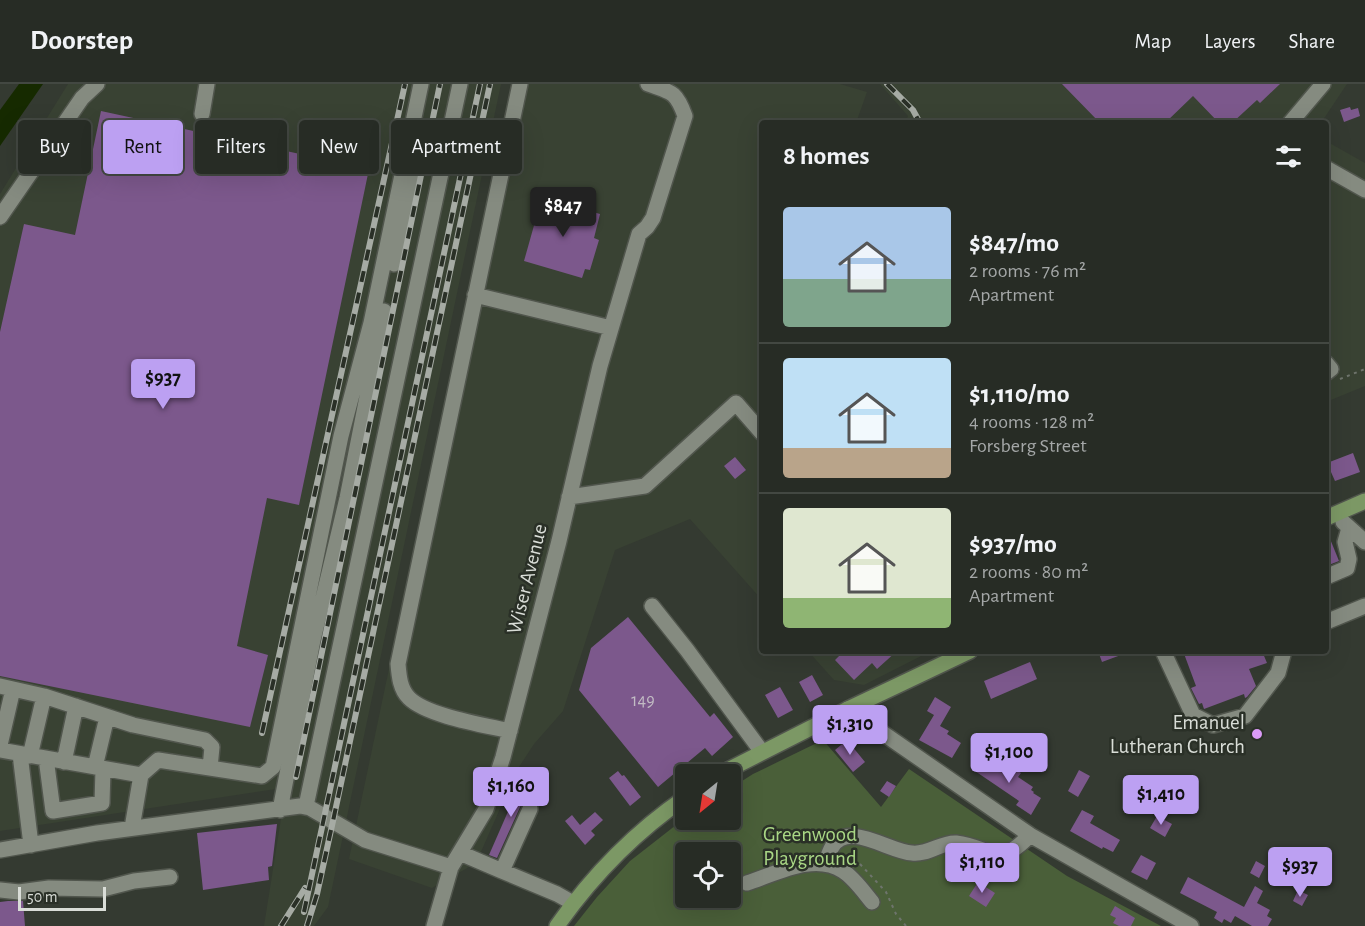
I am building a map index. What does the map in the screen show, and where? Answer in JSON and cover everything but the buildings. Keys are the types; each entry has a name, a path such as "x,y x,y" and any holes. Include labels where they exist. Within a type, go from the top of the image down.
{"main road":[{"path":"1332,515 1365,501"},
{"path":"739,764 953,654"},
{"path":"557,926 573,903 621,848 675,806"}],"street":[{"path":"0,217 82,98 96,84"},
{"path":"202,114 207,84"},
{"path":"413,120 421,84"},
{"path":"306,806 460,84"},
{"path":"509,733 422,709 407,697 399,680 398,664 520,84"},
{"name":"Wiser Avenue","path":"434,926 451,867 486,809 509,733 611,328 639,234 653,218 685,116 673,93 648,84"},
{"path":"1293,120 1323,84"},
{"path":"1329,170 1365,190"},
{"path":"132,828 141,776 158,760 262,776 273,767 341,436 371,323 401,174"},
{"path":"280,810 313,640 347,498 413,174"},
{"path":"475,295 611,328"},
{"path":"569,497 645,486 736,403 759,430"},
{"path":"1332,515 1365,542"},
{"path":"1329,576 1347,568 1349,559 1345,542 1349,528"},
{"path":"652,606 762,752"},
{"path":"1329,621 1365,606"},
{"path":"1164,654 1193,715 1213,725 1245,716 1278,673 1285,654"},
{"path":"0,745 6,687 44,696 133,725 205,740 212,747 210,768"},
{"path":"31,845 32,756 44,696"},
{"path":"64,762 76,706"},
{"path":"848,709 1030,835 1191,926"},
{"path":"32,756 53,811 102,803 99,768 107,717"},
{"path":"0,750 141,776"},
{"path":"0,850 132,828 306,806 365,840 451,867"},
{"path":"502,871 530,809"},
{"path":"825,864 832,847 839,838 849,836 866,838 913,854 957,843 990,854 1016,850 1030,835"},
{"path":"459,853 573,903"},
{"path":"747,883 813,862 842,870 872,902"},
{"path":"0,890 19,892 49,888 103,889 134,881 170,878"}],"path":[{"path":"1332,376 1365,369"},
{"path":"860,864 886,892 896,914 906,926"}],"shaded area":[{"path":"19,84 43,84 0,146 0,110"},
{"path":"68,84 415,84 408,120 391,120 391,174 397,174 276,789 0,831 0,194 18,165 18,174 91,174 91,120 46,120"},
{"path":"429,84 501,84 493,120 422,120"},
{"path":"512,84 840,84 867,92 857,120 759,120 759,597 690,519 615,550 563,711 534,744 517,770 476,863 432,888 349,859 493,174 522,174 522,120 504,120"},
{"path":"880,84 1347,84 1323,120 906,120 908,116"},
{"path":"1329,143 1365,163 1365,386 1329,401"},
{"path":"411,174 482,174 328,907 314,926 264,926 289,768"},
{"path":"811,654 925,654 864,685 834,680"}],"green space":[{"name":"Greenwood Playground","path":"823,740 881,807 909,769 1067,876 1161,926 574,926 630,861 675,826 675,830 741,830 741,782"}],"railway":[{"path":"262,733 405,84"},
{"path":"296,777 440,84"},
{"path":"304,912 480,84"},
{"path":"307,926 317,894 333,821 490,84"},
{"path":"887,84 913,110 918,120"},
{"path":"281,926 305,888"}],"place":[{"name":"Emanuel Lutheran Church","path":"1257,734"}]}
